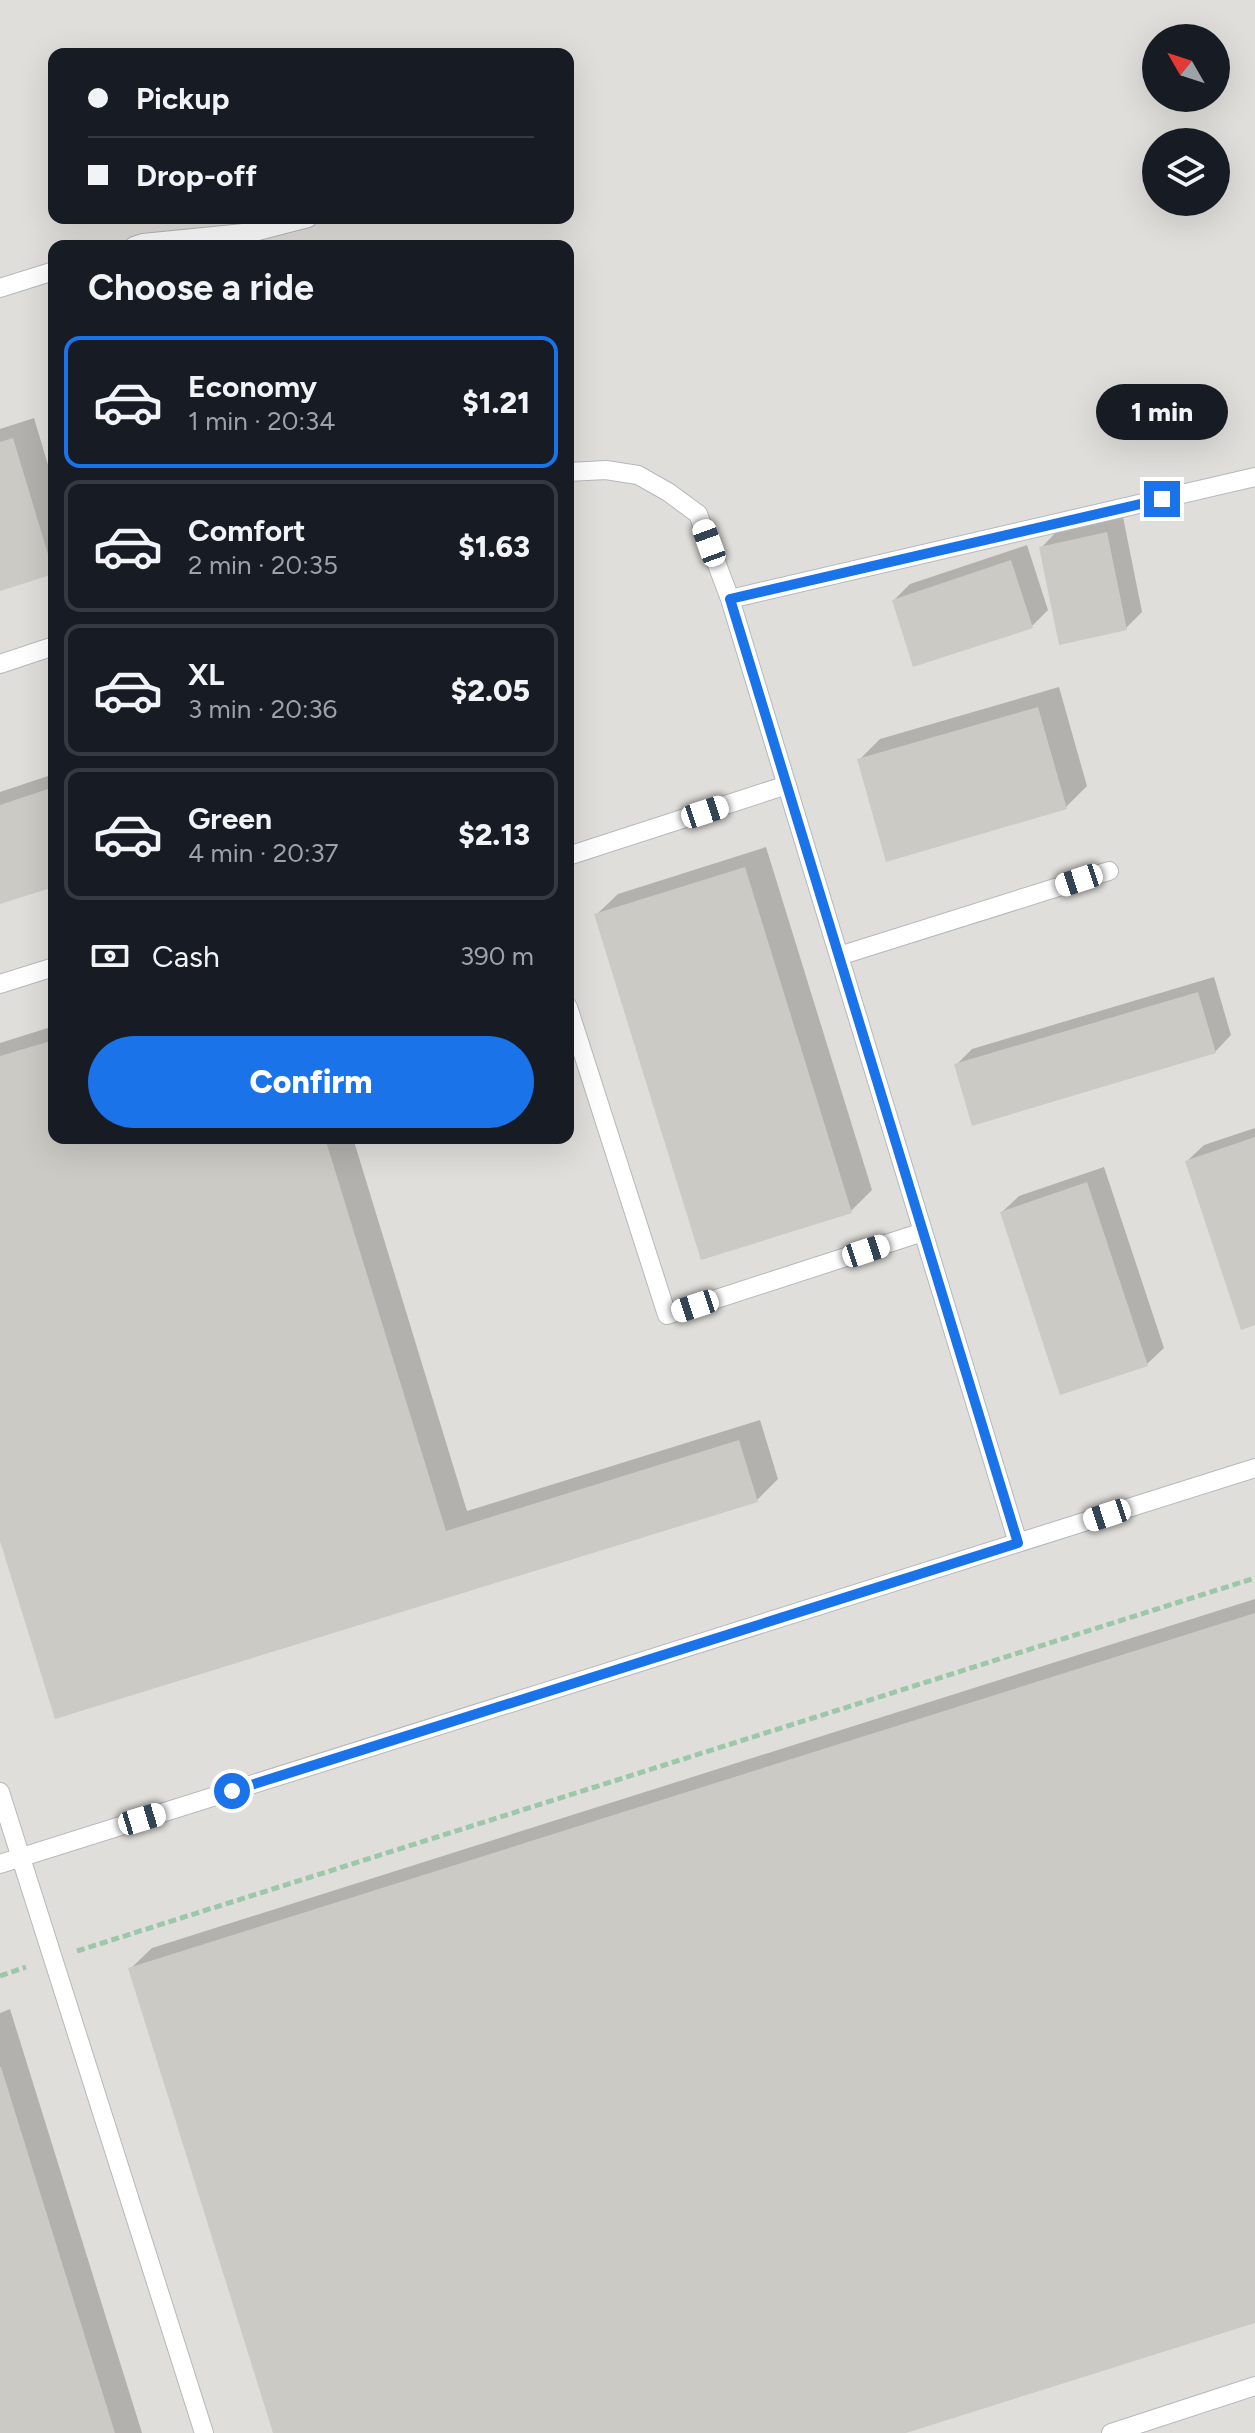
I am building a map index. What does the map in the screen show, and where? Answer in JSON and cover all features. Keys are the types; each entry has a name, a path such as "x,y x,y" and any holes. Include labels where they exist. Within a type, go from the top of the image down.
{"lane":[{"path":"185,240 254,232 285,224"},
{"path":"0,288 48,273"},
{"path":"574,470 606,470 638,475 698,514 730,599 1018,1543"},
{"path":"730,599 1255,477"},
{"path":"0,664 48,648"},
{"path":"574,854 787,785"},
{"path":"839,956 1109,871"},
{"path":"0,984 48,969"},
{"path":"574,1026 667,1315 923,1232"},
{"path":"0,1864 1255,1468"},
{"path":"0,1792 204,2433"},
{"path":"1111,2433 1255,2386"}],"path":[{"path":"0,1976 1255,1578"}],"shaded area":[{"path":"0,0 1255,0 1255,2433 0,2433"}],"building":[{"path":"13,438 48,554 48,576 0,591 0,442"},
{"path":"1107,532 1127,630 1059,645 1039,547"},
{"path":"1011,560 1033,628 913,667 892,600"},
{"path":"1038,707 1067,809 886,862 857,759"},
{"path":"48,789 48,889 0,904 0,805"},
{"path":"745,867 852,1213 701,1260 594,914"},
{"path":"1198,992 1216,1053 972,1126 954,1064"},
{"path":"48,1042 48,1144 327,1144 446,1531 739,1440 758,1502 55,1719 0,1541 0,1056"},
{"path":"1255,1137 1255,1325 1241,1330 1185,1161"},
{"path":"1087,1182 1148,1366 1060,1395 1000,1212"},
{"path":"1255,1613 1255,2323 906,2433 273,2433 128,1968"},
{"path":"1,2067 115,2433 0,2433"}],"route":[{"path":"232,1791 1018,1543 730,599 1162,499"}]}
